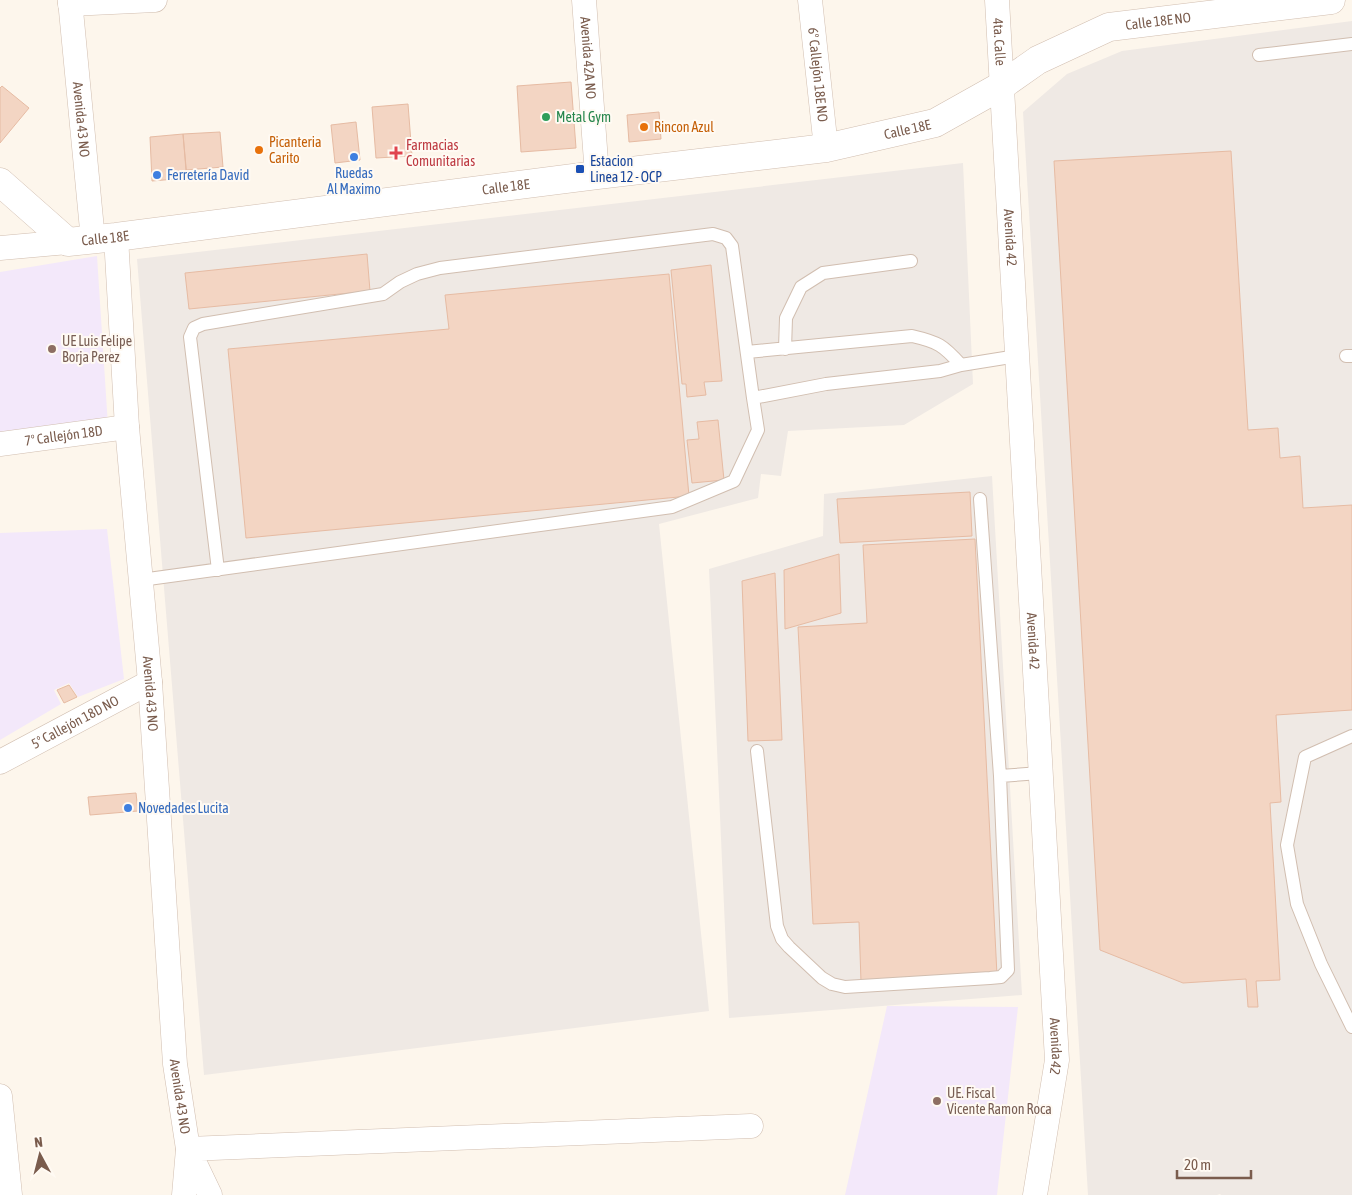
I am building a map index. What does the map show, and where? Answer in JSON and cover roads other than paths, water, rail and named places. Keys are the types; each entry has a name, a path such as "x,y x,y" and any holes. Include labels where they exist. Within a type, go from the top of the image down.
{"street":[{"path":"70,2 155,0"},
{"name":"Avenida 42A NO","path":"584,0 597,175"},
{"name":"6° Callejón 18E NO","path":"810,0 826,148"},
{"name":"4ta. Calle","path":"997,0 1001,86"},
{"name":"Calle 18E NO","path":"1001,86 1038,60 1109,28 1331,0"},
{"name":"Avenida 43 NO","path":"70,2 92,240 127,427 150,682 175,1064 188,1148 184,1195"},
{"name":"Calle 18E","path":"0,248 92,240 597,175 826,148 935,123 1001,86"},
{"name":"Avenida 42","path":"1001,86 1057,1060 1035,1195"},
{"path":"0,182 92,240"},
{"name":"7° Callejón 18D","path":"0,444 127,427"},
{"name":"5° Callejón 18D NO","path":"0,762 150,682"},
{"path":"0,1096 10,1195"},
{"path":"188,1148 751,1126"},
{"name":"Avenida 43 NO","path":"188,1148 210,1195"}],"lane":[{"path":"1259,55 1352,44"},
{"path":"140,580 218,570 672,507 734,481 758,430 732,246 726,238 714,234 440,268 417,274 400,282 383,294 203,324 194,328 190,337 218,570"},
{"path":"785,349 786,318 801,287 824,273 912,260"},
{"path":"746,352 912,336 932,340 948,350 961,365"},
{"path":"753,398 826,384 940,371 961,365 1016,356"},
{"path":"758,751 777,926 782,939 822,978 832,984 845,987 1001,977 1008,970 1000,776 980,499"},
{"path":"1352,736 1305,757 1287,845 1297,904 1321,964 1352,1027"},
{"path":"1000,776 1040,773"}],"place":[{"name":"Metal Gym","path":"546,117"},
{"name":"Rincon Azul","path":"644,127"},
{"name":"Picanteria Carito","path":"259,150"},
{"name":"Farmacias Comunitarias","path":"396,153"},
{"name":"Ruedas Al Maximo","path":"354,157"},
{"name":"Estacion Linea 12 - OCP","path":"580,169"},
{"name":"Ferretería David","path":"157,175"},
{"name":"UE Luis Felipe Borja Perez","path":"52,349"},
{"name":"Novedades Lucita","path":"128,808"},
{"name":"UE. Fiscal Vicente Ramon Roca","path":"937,1101"}]}
